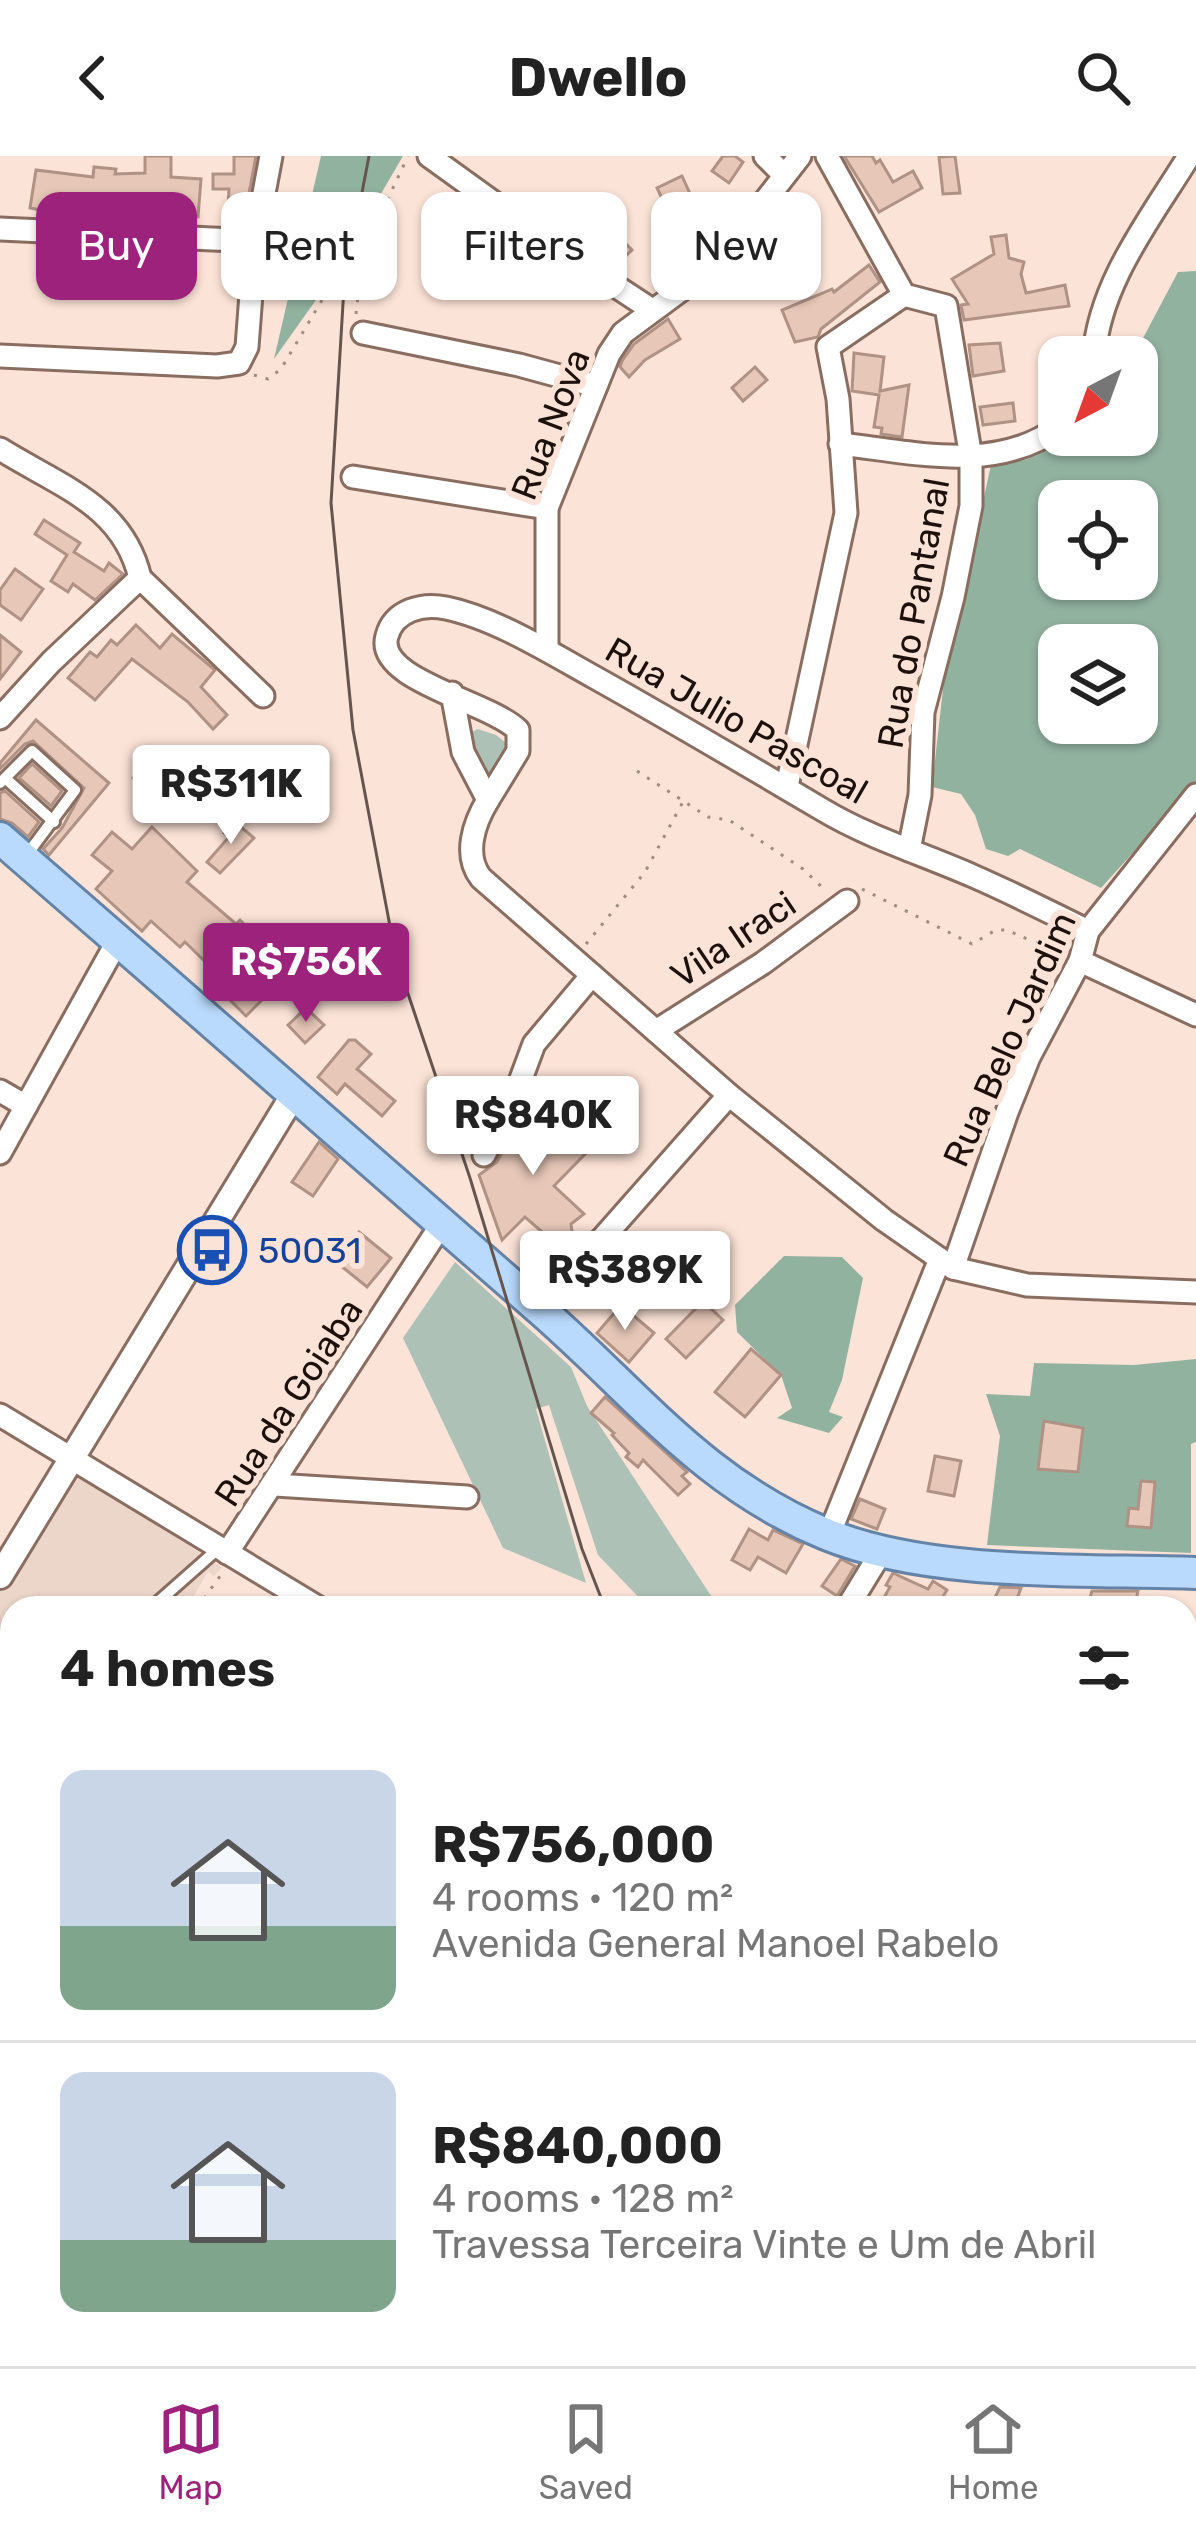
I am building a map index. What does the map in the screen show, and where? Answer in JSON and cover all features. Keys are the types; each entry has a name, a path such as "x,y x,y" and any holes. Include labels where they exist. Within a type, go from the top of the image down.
{"main road":[{"path":"0,838 540,1309 713,1472 746,1494 830,1535 882,1551 964,1562 1196,1573"}],"street":[{"path":"265,192 272,156"},
{"path":"429,156 652,310"},
{"path":"765,156 784,175"},
{"name":"Rua Nova","path":"547,650 547,508 609,353 652,310 715,266 800,156"},
{"path":"787,786 846,513 838,399 828,346 904,295 827,156"},
{"path":"1096,336 1111,288 1189,156"},
{"path":"0,230 221,240"},
{"name":"Rua do Pantanal","path":"904,295 946,305 971,458 965,542 922,712 920,795 909,850"},
{"path":"0,356 217,366 238,363 247,347 252,300"},
{"path":"363,333 596,386"},
{"path":"840,444 971,458 1022,448 1038,439"},
{"path":"0,449 117,524 130,542 140,578 263,695"},
{"path":"352,477 547,508"},
{"path":"0,718 140,578"},
{"name":"Rua Julio Pascoal","path":"452,693 391,663 385,642 388,631 407,611 424,605 460,611 547,650 838,818 1088,931"},
{"path":"452,693 518,730 518,751 488,800 472,843 472,866 729,1094 946,1264 1027,1286 1196,1292"},
{"path":"452,693 463,752 488,800"},
{"name":"Rua Belo Jardim","path":"830,1535 1029,1057 1080,961 1088,931 1196,794"},
{"name":"Vila Iraci","path":"656,1031 763,963 844,903"},
{"path":"0,1153 118,940"},
{"path":"1080,961 1196,1015"},
{"path":"484,1155 512,1102 534,1044 592,975"},
{"path":"0,1091 26,1106"},
{"path":"0,1576 294,1094"},
{"path":"540,1309 729,1094"},
{"name":"Rua da Goiaba","path":"228,1553 442,1225"},
{"path":"0,1415 299,1596"},
{"path":"275,1485 467,1497"},
{"path":"854,1596 882,1551"}],"lane":[{"path":"24,859 54,822 75,790 35,752 26,754 2,780 54,822"},
{"path":"168,1596 228,1553"}],"path":[{"path":"391,192 408,156"},
{"path":"238,363 262,379 274,376 322,300"},
{"path":"356,300 363,333"},
{"path":"637,771 708,817 729,820 803,868 844,903 865,887 972,944 996,930 1006,930 1080,961"},
{"path":"573,959 645,872 684,800"},
{"path":"204,1596 228,1553"}],"shaded area":[{"path":"73,1471 222,1567 214,1576 208,1571 194,1596 0,1596 0,1585"}],"green space":[{"path":"321,156 403,156 382,192 313,192"},
{"path":"1196,271 1196,783 1101,888 1020,849 1008,856 986,849 975,815 961,794 932,787 944,680 991,465 1028,459 1038,451 1038,456 1158,456 1158,336 1144,336 1178,272"},
{"path":"288,300 316,300 274,359"},
{"path":"478,729 514,749 492,785 466,735"},
{"path":"784,1256 842,1257 863,1278 842,1380 829,1412 843,1417 829,1433 777,1418 792,1408 781,1375 737,1332 735,1305"},
{"path":"455,1262 571,1367 587,1406 711,1596 637,1596 598,1555 549,1405 536,1409 586,1583 503,1548 403,1338"},
{"path":"1196,1359 1191,1553 987,1545 1000,1436 986,1394 1030,1396 1034,1363 1134,1365"}],"building":[{"path":"145,156 171,156 171,177 201,179 198,217 197,192 36,192 36,209 30,208 36,170 93,177 94,167 116,169 115,174 145,173"},
{"path":"234,156 256,156 249,192 213,189 213,174 234,174"},
{"path":"723,156 743,162 729,183 712,171"},
{"path":"844,156 880,160 893,182 913,171 922,188 879,212"},
{"path":"955,156 960,193 943,194 939,157"},
{"path":"682,176 689,192 659,192 657,188"},
{"path":"1006,235 1009,258 1024,262 1021,274 1026,293 1065,285 1069,306 964,320 961,305 968,304 952,279 994,254 991,237"},
{"path":"869,265 880,282 821,329 818,337 795,342 782,310 834,292"},
{"path":"668,319 680,339 645,360 629,377 620,367 622,361 634,344"},
{"path":"1000,343 1004,371 973,376 969,345"},
{"path":"854,353 884,357 880,391 909,385 902,437 881,434 882,428 874,427 879,395 852,391"},
{"path":"755,367 767,380 743,401 732,388"},
{"path":"1013,403 1015,421 983,425 980,407"},
{"path":"44,520 80,543 74,552 104,571 109,563 123,574 95,600 73,584 68,592 51,581 67,555 35,534"},
{"path":"15,569 43,589 21,620 0,605 0,590"},
{"path":"136,625 160,648 172,634 215,670 201,687 227,715 213,729 188,702 132,659 95,700 68,678 90,652 97,657 111,640 117,645"},
{"path":"0,635 21,652 0,679"},
{"path":"36,720 109,783 49,855 43,849 62,828 84,788 33,741 0,769"},
{"path":"156,753 186,781 163,807 133,778"},
{"path":"32,764 62,791 51,806 19,778"},
{"path":"5,791 39,822 28,837 0,819 0,793"},
{"path":"234,821 254,838 220,873 207,862 229,837 224,833"},
{"path":"152,827 197,871 187,882 236,924 240,920 291,971 246,1016 230,1000 237,993 185,942 180,947 151,921 142,931 96,889 112,871 92,855 112,832 132,849"},
{"path":"306,1008 324,1025 305,1043 288,1025"},
{"path":"349,1040 371,1054 357,1069 395,1101 382,1116 345,1084 337,1094 318,1077"},
{"path":"529,1101 587,1152 554,1186 584,1214 556,1244 525,1217 502,1240 479,1175 497,1162"},
{"path":"319,1142 338,1159 313,1196 292,1182"},
{"path":"359,1232 391,1258 367,1287 335,1261"},
{"path":"639,1247 657,1264 617,1305 599,1289"},
{"path":"703,1301 723,1320 686,1358 666,1339"},
{"path":"621,1305 654,1333 629,1362 597,1333"},
{"path":"751,1349 781,1375 745,1417 715,1392"},
{"path":"605,1397 687,1472 682,1476 690,1484 678,1495 643,1460 638,1467 626,1457 629,1453 614,1433 591,1413"},
{"path":"1044,1421 1083,1428 1078,1472 1038,1469"},
{"path":"935,1456 961,1461 954,1496 928,1491"},
{"path":"1141,1481 1155,1482 1151,1528 1127,1526 1129,1508 1138,1509"},
{"path":"860,1499 885,1509 877,1529 851,1519"},
{"path":"749,1529 768,1540 773,1530 803,1544 786,1573 758,1557 750,1570 732,1560"},
{"path":"841,1559 855,1566 837,1596 822,1586"},
{"path":"893,1573 928,1589 933,1581 947,1590 943,1596 885,1596 890,1587 886,1585"},
{"path":"1000,1587 1021,1588 1018,1596 996,1596"},
{"path":"1092,1591 1138,1591 1137,1596 1091,1596"}],"tram line":[{"path":"369,156 344,287 331,503 353,730 396,958 600,1596"}],"place":[{"name":"50031","path":"212,1250"}]}
